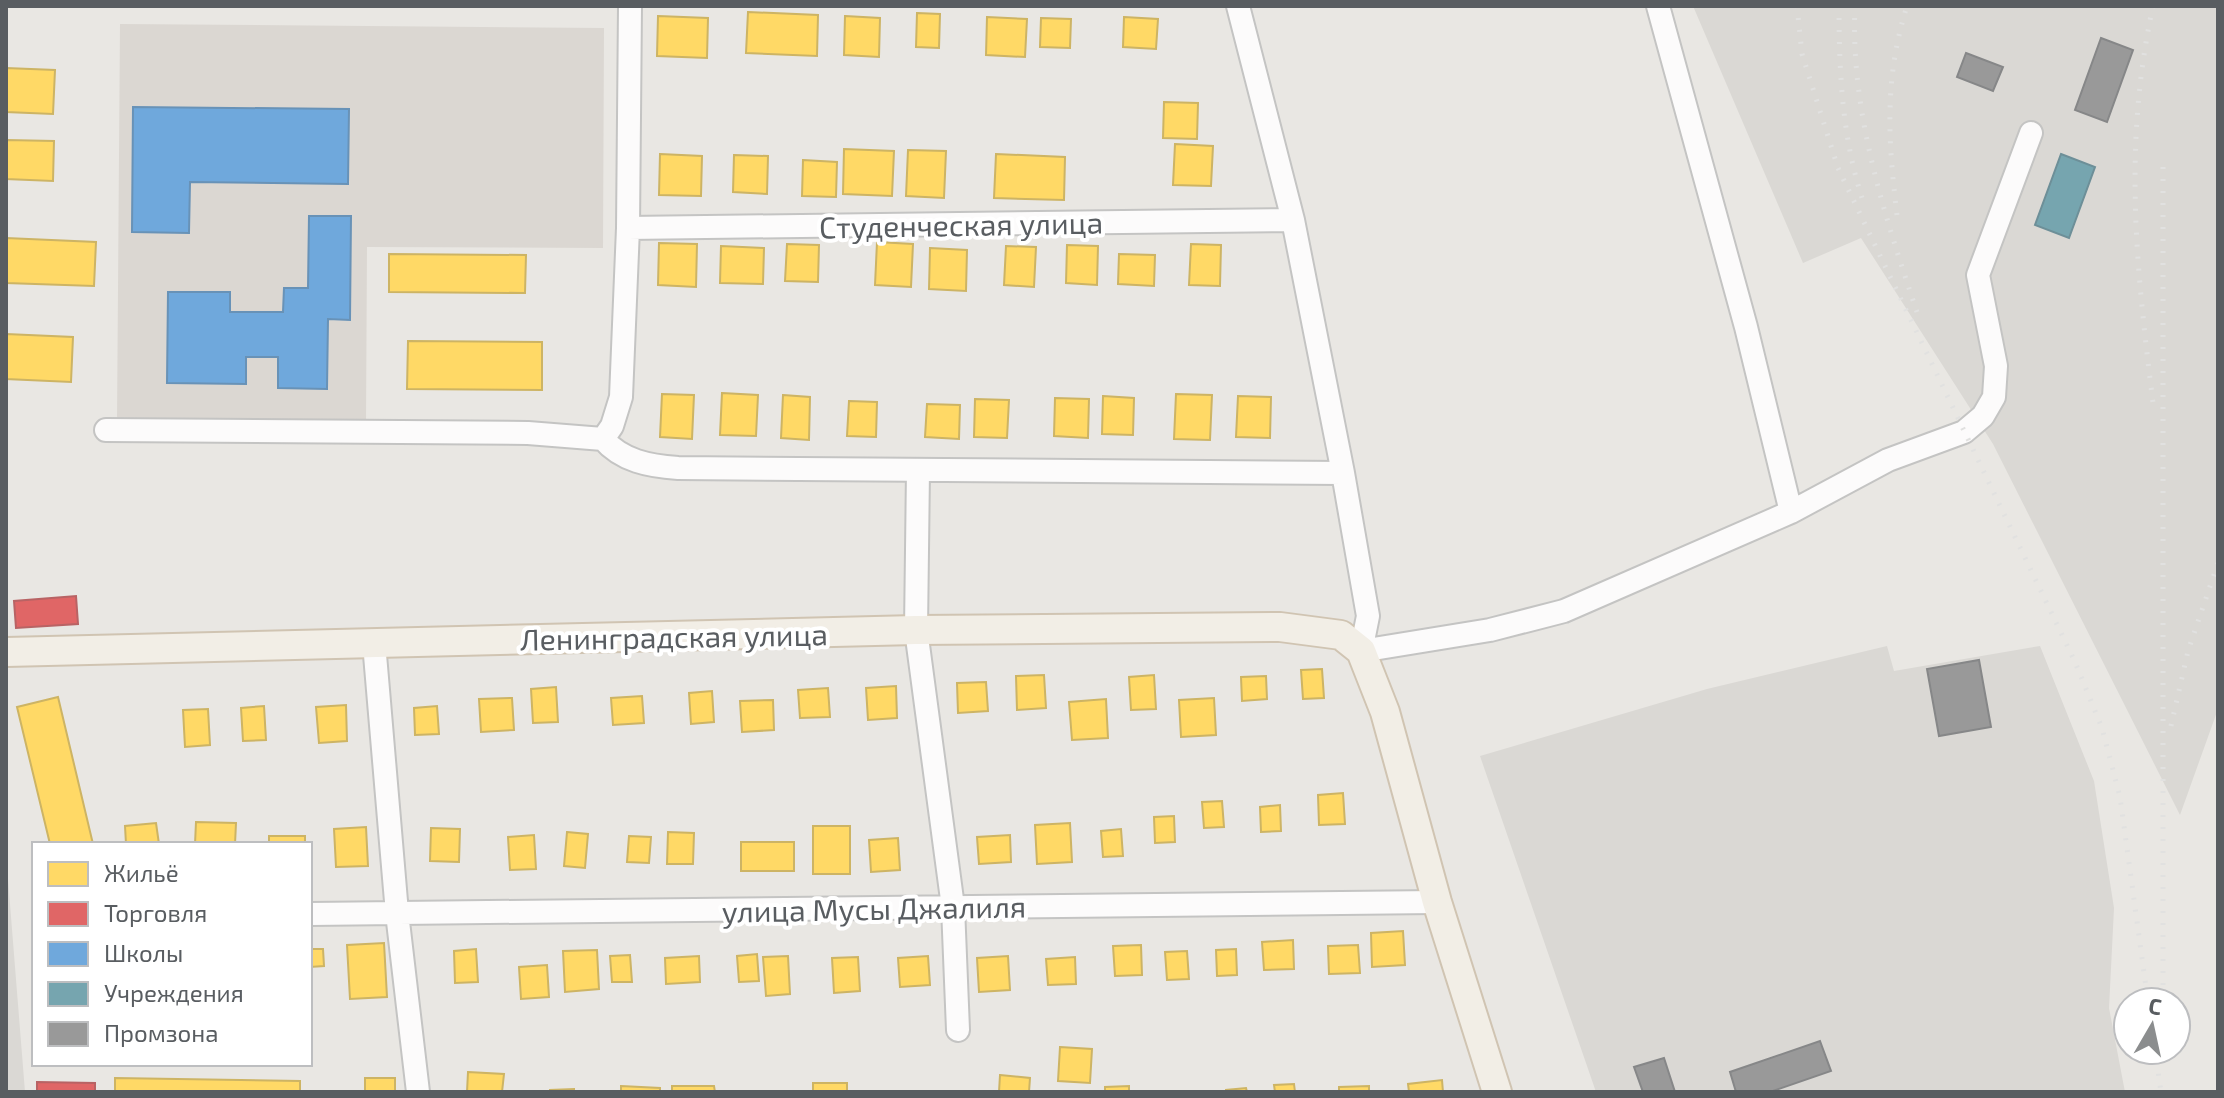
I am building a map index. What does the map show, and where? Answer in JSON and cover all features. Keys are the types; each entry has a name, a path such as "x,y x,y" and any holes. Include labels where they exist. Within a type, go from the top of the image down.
{"main road":[{"name":"Ленинградская улица","path":"6,652 916,630 1280,627 1351,643"},
{"path":"1351,643 1385,712 1437,902 1497,1092"}],"street":[{"path":"603,439 612,426 621,397 628,228 630,6"},
{"path":"1238,6 1293,220 1343,473 1368,616 1351,643"},
{"path":"1658,6 1742,312 1791,512"},
{"path":"1351,643 1490,630 1564,611 1791,512 1888,460 1964,432 1983,416 1994,397 1996,366 1978,275 2031,133"},
{"name":"Студенческая улица","path":"628,228 1293,220"},
{"path":"106,430 528,433 603,439 614,452 625,457 678,468 1343,473"},
{"path":"918,470 916,630 953,907 958,1030"},
{"path":"374,643 397,913 418,1092"},
{"name":"улица Мусы Джалиля","path":"312,914 1437,902"}],"shaded area":[{"path":"1693,6 2218,6 2218,709 2180,815 1993,444 1861,238 1803,263"},
{"path":"120,24 604,28 603,248 367,247 366,423 117,421"},
{"path":"1887,646 1894,671 2040,646 2094,781 2114,908 2109,1008 2112,1066 2120,1066 2125,1092 1596,1092 1480,756 1707,689"},
{"path":"6,854 25,1092 6,1092"}],"building: Жильё":[{"path":"748,12 818,15 817,56 746,53"},
{"path":"917,13 940,14 939,48 916,47"},
{"path":"658,16 708,18 707,58 657,56"},
{"path":"845,16 880,18 879,57 844,55"},
{"path":"987,17 1027,19 1025,57 986,55"},
{"path":"1124,17 1158,19 1156,49 1123,47"},
{"path":"1041,18 1071,19 1070,48 1040,47"},
{"path":"6,68 55,70 53,114 6,112"},
{"path":"1164,102 1198,103 1197,139 1163,138"},
{"path":"6,140 54,141 53,181 6,179"},
{"path":"1175,144 1213,146 1211,186 1173,185"},
{"path":"844,149 894,151 892,196 843,194"},
{"path":"908,150 946,151 944,198 906,196"},
{"path":"660,154 702,156 701,196 659,195"},
{"path":"996,154 1065,157 1064,200 994,198"},
{"path":"734,155 768,156 767,194 733,192"},
{"path":"803,160 837,162 836,197 802,196"},
{"path":"6,238 96,242 94,286 6,283"},
{"path":"877,242 913,244 911,287 875,285"},
{"path":"659,243 697,244 696,287 658,285"},
{"path":"787,244 819,245 818,282 785,281"},
{"path":"1191,244 1221,245 1220,286 1189,285"},
{"path":"1067,245 1098,246 1097,285 1066,283"},
{"path":"721,246 764,248 763,284 720,283"},
{"path":"1006,246 1036,247 1034,287 1004,285"},
{"path":"930,248 967,250 966,291 929,289"},
{"path":"389,254 526,255 525,293 389,292"},
{"path":"1119,254 1155,255 1154,286 1118,284"},
{"path":"6,334 73,337 71,382 6,379"},
{"path":"408,341 542,342 542,390 407,389"},
{"path":"722,393 758,395 756,436 720,435"},
{"path":"662,394 694,395 692,439 660,437"},
{"path":"1176,394 1212,395 1210,440 1174,439"},
{"path":"783,395 810,397 809,440 781,438"},
{"path":"1103,396 1134,398 1133,435 1102,434"},
{"path":"1238,396 1271,397 1270,438 1236,437"},
{"path":"1055,398 1089,399 1088,438 1054,436"},
{"path":"975,399 1009,400 1007,438 974,437"},
{"path":"849,401 877,402 876,437 847,436"},
{"path":"927,404 960,405 959,439 925,437"},
{"path":"1322,669 1324,698 1303,699 1301,670"},
{"path":"1044,675 1046,708 1017,710 1016,676"},
{"path":"1154,675 1156,709 1131,710 1129,677"},
{"path":"1266,676 1267,699 1242,701 1241,677"},
{"path":"986,682 988,711 958,713 957,683"},
{"path":"896,686 897,718 868,720 866,688"},
{"path":"556,687 558,722 533,723 531,689"},
{"path":"828,688 830,717 800,718 798,690"},
{"path":"712,691 714,722 691,724 689,693"},
{"path":"642,696 644,723 613,725 611,698"},
{"path":"58,697 93,842 50,842 17,707"},
{"path":"512,698 514,730 481,732 479,699"},
{"path":"1214,698 1216,735 1181,737 1179,700"},
{"path":"1106,699 1108,738 1072,740 1069,702"},
{"path":"773,700 774,730 742,732 740,701"},
{"path":"346,705 347,741 319,743 316,707"},
{"path":"264,706 266,740 243,741 241,708"},
{"path":"437,706 439,734 415,735 414,708"},
{"path":"208,709 210,745 185,747 183,710"},
{"path":"1343,793 1345,824 1319,825 1318,795"},
{"path":"1222,801 1224,827 1204,828 1202,802"},
{"path":"1280,805 1281,831 1261,832 1260,807"},
{"path":"1174,816 1175,842 1155,843 1154,817"},
{"path":"196,822 236,823 235,842 195,842"},
{"path":"156,823 159,842 126,842 125,826"},
{"path":"1070,823 1072,862 1037,864 1035,825"},
{"path":"813,826 850,826 850,874 813,874"},
{"path":"366,827 368,866 336,867 334,829"},
{"path":"431,828 460,829 459,862 430,861"},
{"path":"1121,829 1123,856 1103,857 1101,831"},
{"path":"567,832 588,834 585,868 564,866"},
{"path":"668,832 694,833 693,864 667,864"},
{"path":"534,835 536,869 510,870 508,837"},
{"path":"1010,835 1011,862 979,864 977,837"},
{"path":"269,836 305,836 305,842 269,842"},
{"path":"629,836 651,837 649,863 627,862"},
{"path":"898,838 900,870 871,872 869,840"},
{"path":"741,842 794,842 794,871 741,871"},
{"path":"1403,931 1405,965 1372,967 1371,933"},
{"path":"1293,940 1294,969 1264,970 1262,942"},
{"path":"384,943 387,997 350,999 347,945"},
{"path":"1141,945 1142,975 1115,976 1113,946"},
{"path":"1358,945 1360,973 1329,974 1328,946"},
{"path":"312,949 323,949 324,966 312,967"},
{"path":"476,949 478,982 455,983 454,951"},
{"path":"1236,949 1237,975 1217,976 1216,950"},
{"path":"597,950 599,989 565,992 563,951"},
{"path":"1187,951 1189,979 1167,980 1165,952"},
{"path":"757,954 759,981 739,982 737,956"},
{"path":"630,955 632,982 612,982 610,956"},
{"path":"699,956 700,982 666,984 665,958"},
{"path":"788,956 790,994 766,996 763,957"},
{"path":"928,956 930,985 900,987 898,958"},
{"path":"1008,956 1010,990 979,992 977,958"},
{"path":"858,957 860,991 834,993 832,958"},
{"path":"1075,957 1076,984 1048,985 1046,959"},
{"path":"547,965 549,997 521,999 519,967"},
{"path":"1060,1047 1092,1049 1090,1083 1058,1081"},
{"path":"468,1072 504,1074 502,1092 467,1092"},
{"path":"1000,1075 1030,1078 1029,1092 999,1092"},
{"path":"115,1078 300,1081 300,1092 115,1092"},
{"path":"365,1078 395,1078 395,1092 365,1092"},
{"path":"1442,1080 1443,1092 1409,1092 1408,1084"},
{"path":"813,1083 847,1083 847,1092 813,1092"},
{"path":"1294,1084 1295,1092 1275,1092 1274,1085"},
{"path":"621,1086 660,1088 660,1092 621,1092"},
{"path":"672,1086 714,1086 715,1092 672,1092"},
{"path":"1129,1086 1129,1092 1105,1092 1105,1087"},
{"path":"1369,1086 1369,1092 1339,1092 1339,1087"},
{"path":"1246,1088 1247,1092 1226,1092 1226,1090"},
{"path":"574,1089 574,1092 550,1092 550,1090"}],"building: Торговля":[{"path":"76,596 78,624 16,628 14,601"},
{"path":"37,1082 95,1083 95,1092 37,1092"}],"building: Школы":[{"path":"133,107 349,109 348,184 190,182 189,233 132,232"},
{"path":"309,216 351,216 350,320 328,319 327,389 278,388 278,357 246,357 246,384 167,383 168,292 230,292 230,312 283,312 284,288 308,288"}],"building: Учреждения":[{"path":"2061,154 2095,167 2069,238 2035,225"}],"building: Промзона":[{"path":"2101,38 2133,50 2107,122 2075,110"},
{"path":"1966,53 2003,67 1993,91 1957,77"},
{"path":"1979,660 1991,727 1939,736 1927,669"},
{"path":"1820,1041 1831,1071 1770,1092 1736,1092 1730,1072"},
{"path":"1664,1058 1675,1092 1643,1092 1634,1067"}],"railway":[{"path":"1797,6 1802,54 1838,168 2075,662 2102,728 2120,797 2146,986"},
{"path":"1839,6 1843,103 1850,151 1862,198"},
{"path":"1855,6 1858,87 1864,126 1883,205 1920,321"},
{"path":"1897,215 1890,135 1891,84 1907,6"},
{"path":"2153,6 2144,57 2135,156 2138,253 2153,403"},
{"path":"2163,167 2163,986"},
{"path":"2171,726 2188,651 2218,563"},
{"path":"2157,1066 2161,1092"}]}
